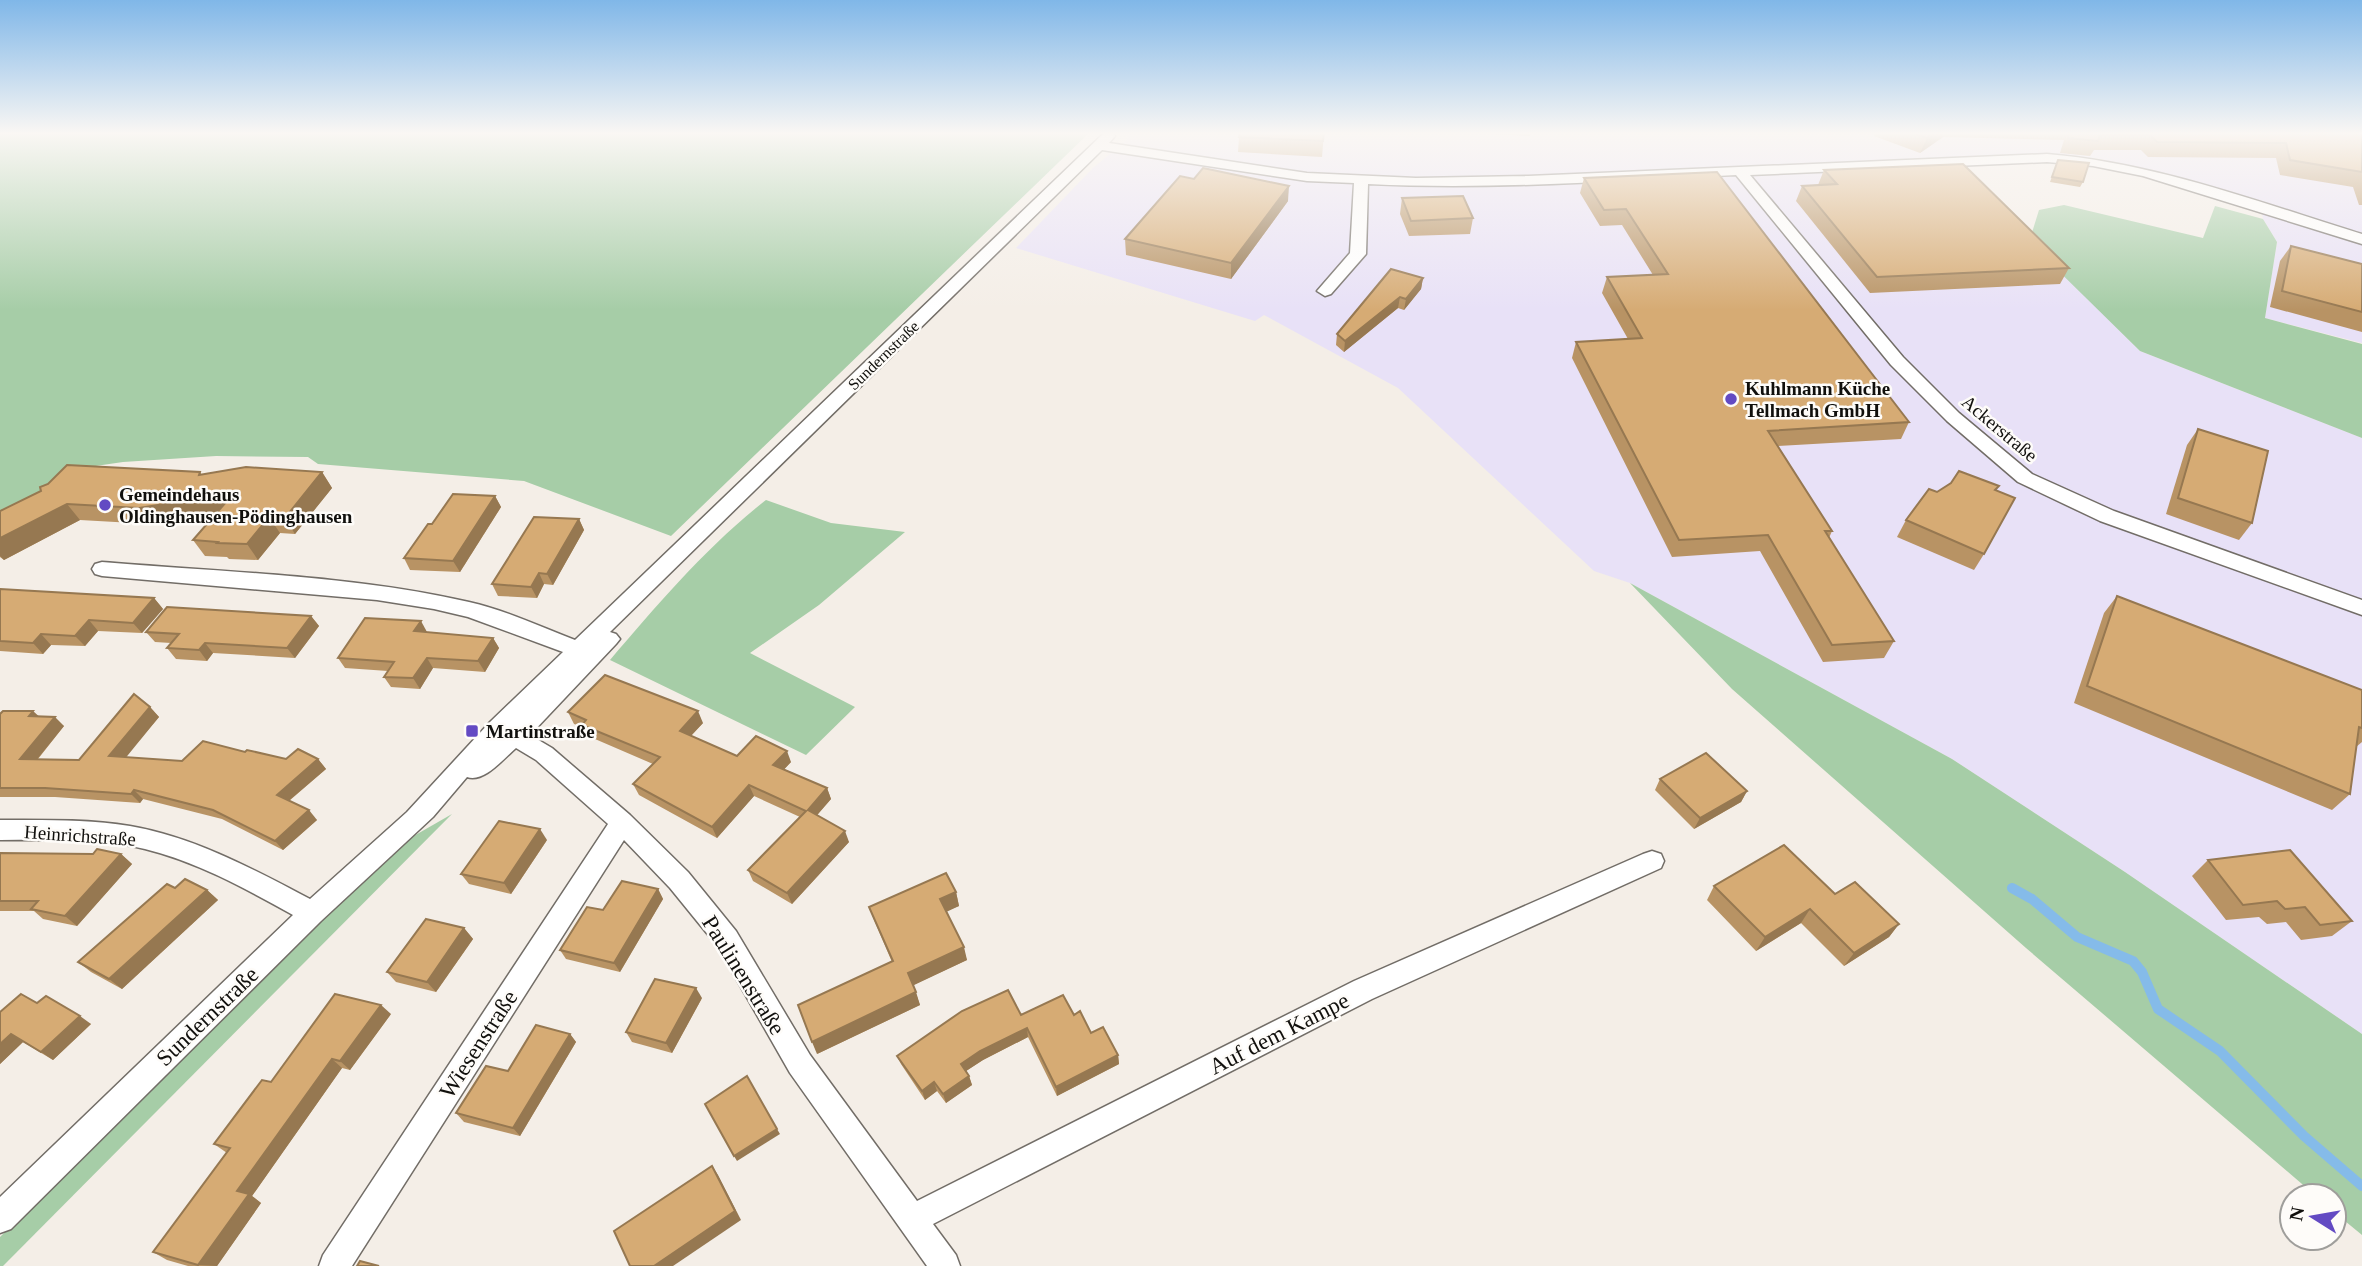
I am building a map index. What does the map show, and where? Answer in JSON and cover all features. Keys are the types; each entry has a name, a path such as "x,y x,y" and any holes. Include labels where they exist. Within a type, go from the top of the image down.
{"street":[{"name":"Sundernstraße","path":"0,1219 312,913 507,732 587,653 656,578 1049,192"},
{"path":"1325,291 1358,254 1361,192"},
{"name":"Ackerstraße","path":"1757,192 1897,361 1953,417 2025,478 2107,516 2362,608"},
{"path":"2211,192 2362,239"},
{"path":"102,569 377,593 434,602 472,610 587,653"},
{"name":"Paulinenstraße","path":"507,732 544,754 622,822 679,880 727,939 800,1064 945,1266"},
{"name":"Wiesenstraße","path":"334,1266 622,822"},
{"name":"Heinrichstraße","path":"0,830 55,830 145,839 221,865 312,913"},
{"name":"Auf dem Kampe","path":"913,1219 1363,990 1652,860"}],"shaded area":[{"path":"1070,192 1982,192 2140,351 2362,438 2362,1034 2125,872 1952,759 1630,583 1594,571 1398,388 1264,315 1255,321 1016,248"},
{"path":"2226,192 2362,192 2362,343 2265,318 2277,242 2263,219 2260,201"}],"green space":[{"path":"0,192 1028,192 671,536 524,481 318,464 308,457 216,456 123,462 68,470 0,525"},
{"path":"2064,205 2203,238 2215,206 2263,219 2277,242 2265,318 2362,344 2362,438 2140,351 2029,242 2039,210"},
{"path":"766,500 831,523 905,532 819,605 750,653 855,707 806,755 610,660 703,556"},
{"path":"1630,583 1952,759 2125,872 2362,1034 2362,1235 2348,1224 2348,1182 2300,1182 2026,948 1732,689"},
{"path":"452,814 3,1266 0,1266 0,1237 340,898 412,837"}],"building":[{"path":"1166,192 1284,192 1231,263 1125,239"},
{"name":"Kuhlmann Küche Tellmach GmbH","path":"1593,192 1732,192 1909,422 1768,431 1832,531 1825,531 1894,641 1832,645 1768,535 1679,540 1576,342 1642,338 1607,277 1668,274 1626,209 1604,210"},
{"path":"1807,192 1992,192 2069,268 1877,277"},
{"path":"1463,196 1473,218 1411,221 1402,198"},
{"path":"2291,246 2362,264 2362,312 2282,291"},
{"path":"1391,269 1423,278 1406,299 1400,297 1345,341 1337,334"},
{"path":"2198,429 2268,451 2252,523 2178,498"},
{"path":"67,465 200,472 199,475 246,467 322,472 285,518 269,517 247,544 193,540 234,493 139,508 67,504 0,538 0,511 41,491 40,487 48,484"},
{"path":"1959,471 1999,486 1995,490 2015,498 1984,554 1906,520 1929,489 1937,492 1951,483"},
{"path":"453,494 495,496 453,561 404,558 428,524 432,524"},
{"path":"534,517 579,519 547,574 539,573 531,587 492,584"},
{"path":"0,589 154,598 133,623 89,620 75,636 41,634 33,643 0,641"},
{"path":"2117,596 2362,690 2362,728 2359,727 2350,794 2087,686"},
{"path":"167,607 311,616 287,648 205,643 199,650 167,648 179,634 146,632"},
{"path":"365,618 421,621 414,631 493,638 478,661 427,658 413,678 384,677 394,662 338,658"},
{"path":"605,675 698,711 680,731 737,756 756,736 787,751 773,765 827,788 808,810 845,831 787,893 748,870 806,811 749,785 712,827 633,784 660,757 582,725 586,720 568,712"},
{"path":"134,694 150,707 109,756 182,761 203,741 286,759 298,749 318,759 277,795 309,810 275,841 213,810 134,790 131,794 0,788 0,714 3,711 33,711 29,716 55,717 20,759 79,760"},
{"path":"1706,753 1747,791 1700,818 1660,779"},
{"path":"499,821 540,829 504,883 461,874"},
{"path":"1784,845 1835,894 1855,882 1899,924 1854,953 1810,909 1765,937 1714,886"},
{"path":"97,849 121,854 65,916 31,909 38,901 0,901 0,853 93,854"},
{"path":"2290,850 2352,921 2320,925 2305,907 2285,909 2277,901 2243,905 2208,860"},
{"path":"946,873 956,892 940,899 964,947 908,973 916,992 812,1042 798,1005 893,961 869,907"},
{"path":"185,879 207,890 109,979 78,962 167,884 175,888"},
{"path":"622,881 658,889 614,963 560,950 587,907 603,910"},
{"path":"426,919 464,928 427,982 387,972"},
{"path":"655,979 696,988 666,1043 626,1032"},
{"path":"1008,990 1021,1015 1063,995 1074,1015 1080,1011 1091,1033 1103,1027 1118,1055 1056,1087 1027,1028 980,1051 961,1064 969,1076 943,1094 934,1082 922,1091 897,1056 962,1011"},
{"path":"21,994 37,1003 46,996 80,1016 41,1052 11,1034 0,1044 0,1012"},
{"path":"335,994 381,1005 340,1061 332,1059 237,1191 249,1194 198,1265 153,1252 230,1148 214,1144 262,1080 271,1082"},
{"path":"536,1025 570,1034 513,1128 456,1113 486,1066 508,1071"},
{"path":"747,1076 777,1129 734,1156 705,1104"},
{"path":"712,1166 735,1211 654,1266 630,1266 614,1231"},
{"path":"360,1261 379,1266 357,1266"}],"waterway":[{"path":"2012,888 2032,899 2077,937 2133,961 2142,972 2158,1009 2220,1051 2304,1136 2362,1186"}],"place":[{"name":"Kuhlmann Küche Tellmach GmbH","path":"1731,399"},
{"name":"Gemeindehaus Oldinghausen-Pödinghausen","path":"105,505"},
{"name":"Martinstraße","path":"472,731"}]}
